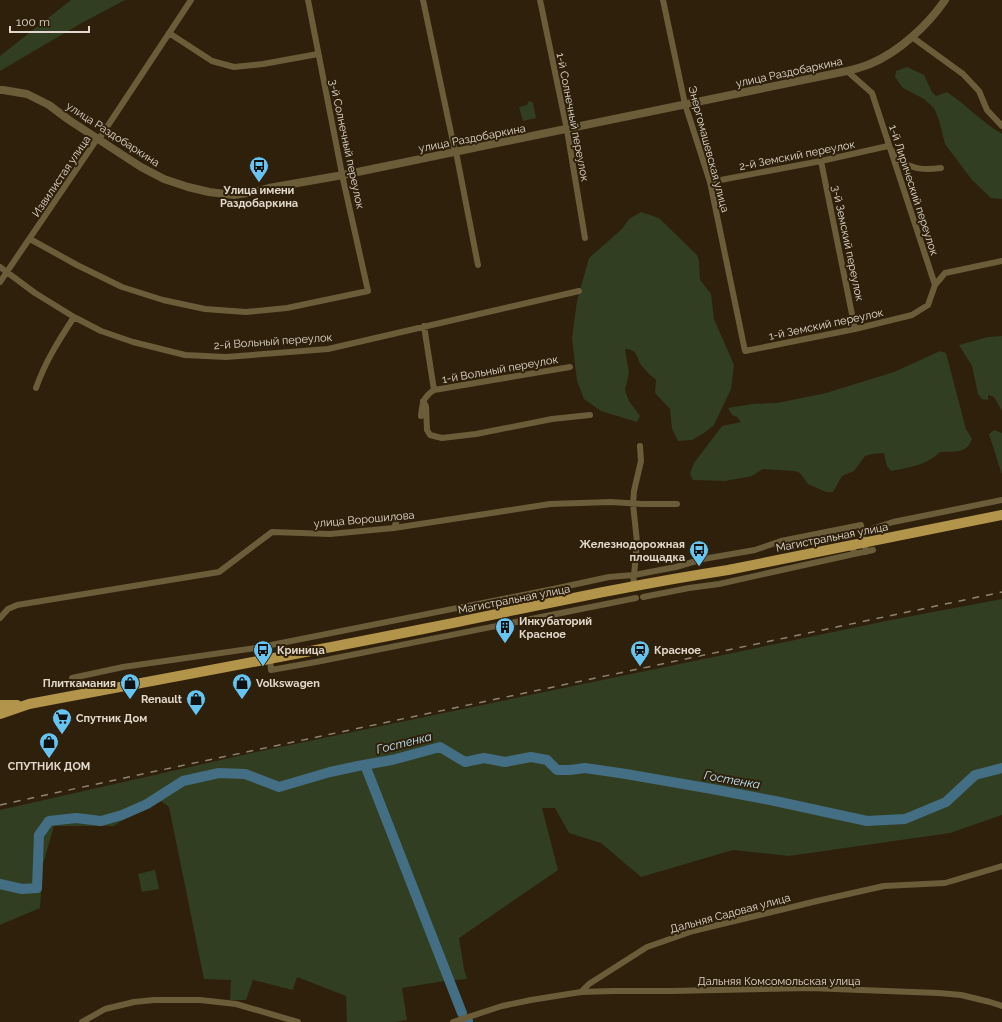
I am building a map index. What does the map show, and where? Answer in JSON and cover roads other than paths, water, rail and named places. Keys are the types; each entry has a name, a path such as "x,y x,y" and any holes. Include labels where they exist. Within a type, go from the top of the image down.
{"main road":[{"name":"Магистральная улица","path":"0,714 29,704 270,659 633,587 736,568 853,550 1002,515"},
{"name":"Магистральная улица","path":"0,705 29,704"}],"street":[{"name":"Извилистая улица","path":"0,282 191,0"},
{"name":"3-й Солнечный переулок","path":"30,239 77,265 122,287 162,300 205,309 246,312 287,308 368,291 308,0"},
{"path":"423,0 456,152 478,265"},
{"name":"1-й Солнечный переулок","path":"540,0 567,130 585,238"},
{"name":"Энергомашевская улица","path":"663,0 685,104 710,182 745,351"},
{"name":"улица Раздобаркина","path":"0,90 27,94 49,105 97,139 141,167 164,179 209,192 234,195 343,175 567,130 847,71 871,63 895,50 912,37 945,0"},
{"path":"168,33 212,61 234,67 263,64 318,54"},
{"path":"912,37 963,74 979,91 987,110 1002,126"},
{"name":"1-й Лирический переулок","path":"847,71 872,93 888,146 935,284"},
{"path":"888,146 901,160 915,168 925,170 941,168"},
{"name":"2-й Земский переулок","path":"710,182 821,161 888,146"},
{"name":"3-й Земский переулок","path":"821,161 855,329"},
{"path":"935,284 945,273 1002,261"},
{"name":"2-й Вольный переулок","path":"0,267 35,293 74,317 101,331 133,342 184,355 226,357 328,349 579,291"},
{"name":"1-й Земский переулок","path":"745,351 855,329 912,315 928,305 935,284"},
{"path":"36,388 51,353 74,317"},
{"path":"421,416 423,401 428,394 434,390 424,326"},
{"name":"1-й Вольный переулок","path":"434,390 570,367"},
{"path":"423,401 426,406 427,430 430,435 442,438 476,434 552,419 590,415"},
{"path":"633,587 637,542 633,504 640,461 640,446"},
{"path":"862,532 893,522 1002,500"},
{"name":"улица Ворошилова","path":"0,618 8,609 17,605 219,572 272,532 330,534 394,528 550,504 611,502 633,504 677,504"},
{"path":"394,528 397,520"},
{"path":"72,678 123,667 256,648 608,577 634,575 676,567 703,559 754,550 781,541 861,525 865,547 873,550"},
{"path":"643,597 718,584 853,550"},
{"path":"270,659 271,670 636,598"},
{"name":"Дальняя Садовая улица","path":"581,992 589,984 647,947 693,931 884,886 945,883 1002,866"},
{"name":"Дальняя Комсомольская улица","path":"581,992 809,988 939,993 990,1002 1001,1006"},
{"path":"453,1022 502,1006 581,992"},
{"path":"82,1022 105,1009 134,1002 154,1000 200,1000 236,1004 298,1022"}],"waterway":[{"name":"Гостенка","path":"0,884 22,889 37,888 39,835 49,821 76,818 101,821 122,815 147,804 183,781 219,773 245,774 279,787 330,772 392,760 440,747 465,762 484,758 505,762 531,757 547,760 557,770 585,768 626,774 775,801 867,821 905,819 946,802 975,775 1002,768"},
{"path":"365,765 462,1013"}],"railway":[{"path":"0,805 1002,592"}],"place":[{"name":"Улица имени Раздобаркина","path":"259,183"},
{"name":"Железнодорожная площадка","path":"699,567"},
{"name":"Инкубаторий Красное","path":"505,644"},
{"name":"Криница","path":"263,667"},
{"name":"Красное","path":"640,667"},
{"name":"Плиткамания","path":"130,700"},
{"name":"Volkswagen","path":"242,700"},
{"name":"Renault","path":"196,716"},
{"name":"Спутник Дом","path":"62,735"},
{"name":"СПУТНИК ДОМ","path":"49,759"}]}
